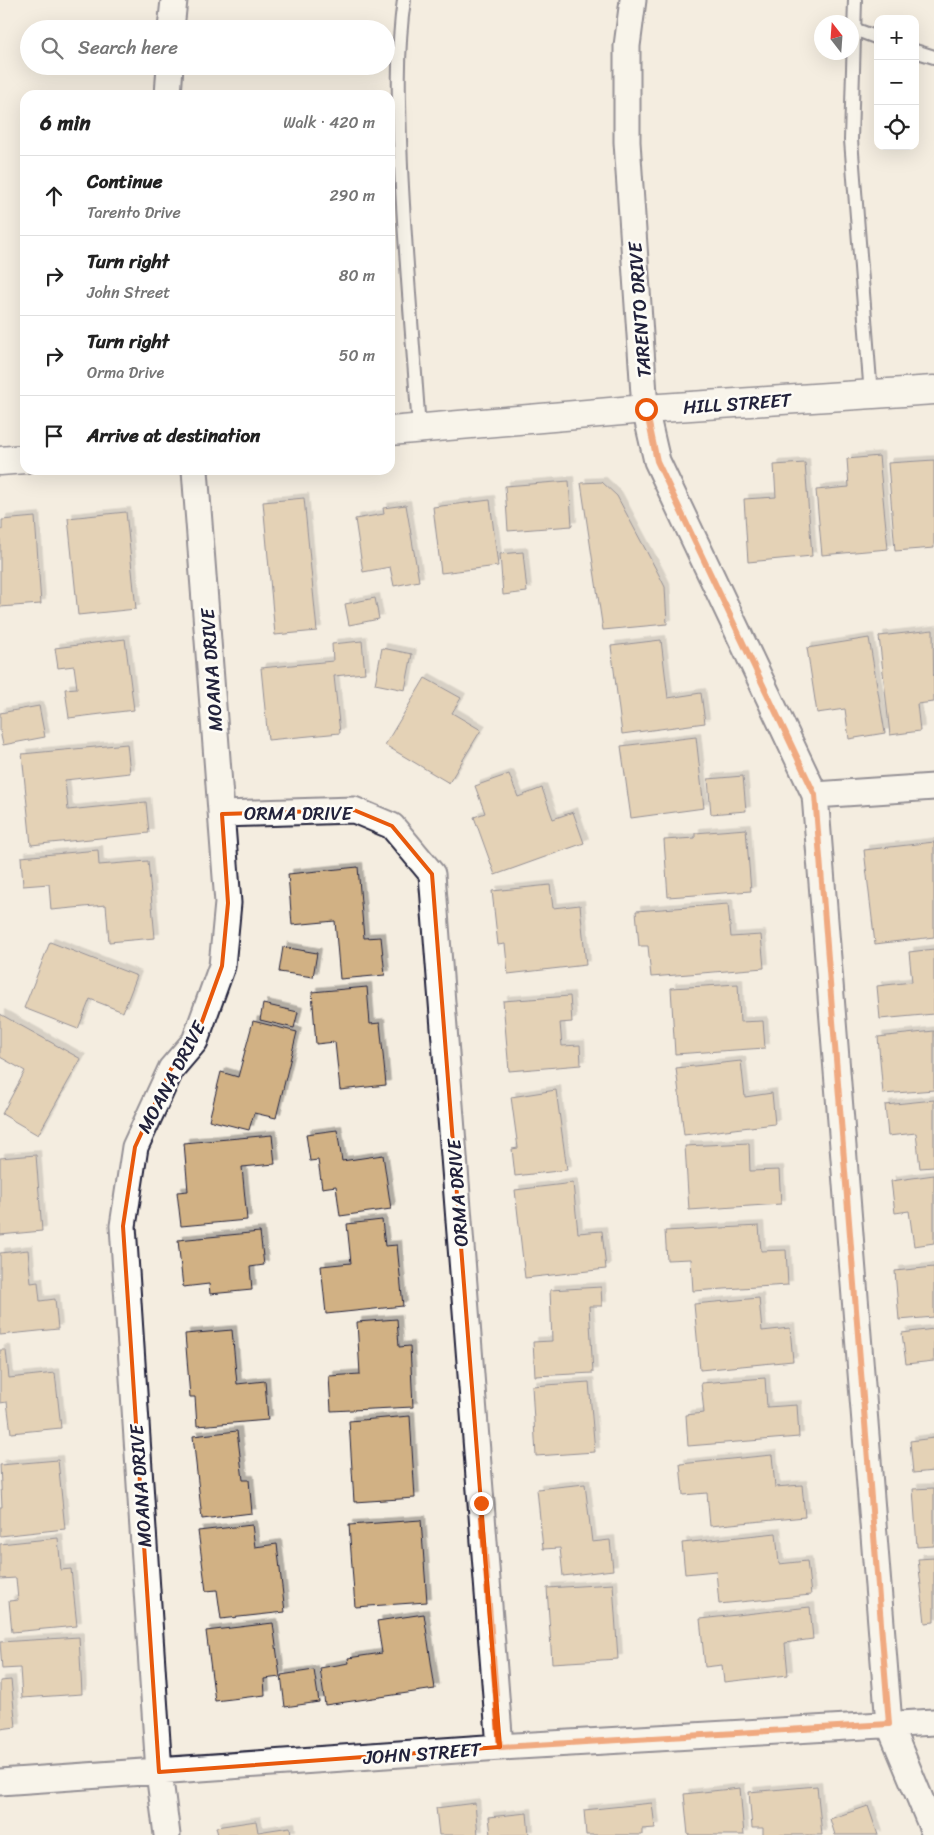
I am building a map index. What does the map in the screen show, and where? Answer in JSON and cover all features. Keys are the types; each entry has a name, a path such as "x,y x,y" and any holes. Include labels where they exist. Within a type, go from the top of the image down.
{"street":[{"path":"172,20 174,0"},
{"name":"TARENTO DRIVE","path":"632,0 627,46 627,142 646,409 657,461 815,795 889,1724 934,1832"},
{"path":"168,90 169,75"},
{"name":"HILL STREET","path":"395,431 646,409 934,390"},
{"path":"0,461 20,459"},
{"name":"MOANA DRIVE","path":"167,1835 159,1772 123,1226 134,1147 171,1069 194,1041 222,966 228,903 195,475"},
{"path":"815,795 934,788"},
{"name":"ORMA DRIVE","path":"222,814 354,810 392,826 432,874 500,1747"},
{"name":"JOHN STREET","path":"0,1782 500,1747 934,1722"}],"lane":[{"path":"404,0 400,28 399,113 402,193 419,429"},
{"path":"855,15 856,0"},
{"path":"859,31 874,36"},
{"path":"919,52 934,57"},
{"path":"853,60 851,140 871,395"}],"highlighted area":[{"path":"354,810 392,826 432,874 500,1747 159,1772 123,1226 135,1147 171,1069 195,1041 222,966 228,903 222,814"}],"building":[{"path":"879,456 888,549 822,555 816,490 849,487 847,459"},
{"path":"934,460 934,548 895,551 888,463"},
{"path":"805,463 812,556 748,562 744,499 776,497 774,465"},
{"path":"569,481 572,526 508,531 505,486"},
{"path":"602,482 617,496 665,587 667,624 603,630 581,483"},
{"path":"304,498 317,631 275,635 263,502"},
{"path":"490,500 498,566 441,573 433,507"},
{"path":"406,505 419,581 394,586 390,567 363,572 355,519 384,514 383,508"},
{"path":"126,512 136,609 78,615 68,518"},
{"path":"35,517 41,604 0,607 0,530 2,530 2,520"},
{"path":"523,552 527,592 503,595 500,554"},
{"path":"375,598 379,619 349,625 345,604"},
{"path":"933,630 934,702 917,704 920,731 890,735 879,636"},
{"path":"869,638 885,733 849,739 845,709 817,713 807,648"},
{"path":"125,639 134,710 69,718 65,689 77,688 74,666 58,668 55,648"},
{"path":"661,640 668,698 701,693 705,723 622,734 611,646"},
{"path":"362,641 365,673 334,676 340,733 268,740 261,668 333,661 332,644"},
{"path":"382,648 412,654 405,690 375,684"},
{"path":"425,678 461,698 452,713 481,730 449,783 385,745"},
{"path":"39,706 45,737 3,745 0,731 0,713"},
{"path":"696,737 704,808 631,818 621,746"},
{"path":"127,744 130,773 65,780 68,810 146,802 149,833 31,845 22,754"},
{"path":"509,774 518,797 542,788 553,819 573,812 584,843 495,875 474,817 485,813 475,786"},
{"path":"743,776 746,811 711,814 708,779"},
{"path":"746,829 751,891 668,897 664,840 695,838 695,833"},
{"path":"934,842 934,937 875,944 864,850"},
{"path":"98,850 99,865 148,861 155,938 109,942 106,905 51,910 49,884 23,886 21,857"},
{"path":"358,867 364,938 381,937 385,975 340,979 335,921 292,925 288,874"},
{"path":"550,885 553,908 580,905 586,965 508,974 505,944 498,945 492,891"},
{"path":"728,904 731,937 761,935 764,968 651,977 648,946 639,946 636,911"},
{"path":"50,942 137,976 123,1012 90,999 78,1029 24,1008"},
{"path":"283,947 317,953 313,977 279,972"},
{"path":"934,949 934,1014 880,1019 877,986 912,982 909,952"},
{"path":"738,984 740,1022 763,1021 765,1048 675,1054 671,988"},
{"path":"367,987 370,1024 380,1023 386,1085 340,1090 335,1042 316,1044 312,992"},
{"path":"570,996 572,1022 560,1023 562,1046 580,1045 581,1065 509,1071 503,1001"},
{"path":"263,1004 298,1012 294,1028 260,1020"},
{"path":"0,1014 81,1059 38,1135 2,1114 25,1071 0,1057"},
{"path":"253,1021 297,1032 276,1118 254,1113 249,1130 209,1120 221,1072 238,1077"},
{"path":"934,1031 934,1090 883,1094 878,1037"},
{"path":"741,1061 745,1097 772,1093 775,1124 684,1135 676,1068"},
{"path":"556,1090 567,1170 515,1176 512,1149 518,1148 511,1097"},
{"path":"934,1100 934,1167 920,1168 916,1133 888,1136 885,1105"},
{"path":"337,1130 342,1161 383,1155 391,1209 340,1216 336,1186 322,1188 318,1160 310,1161 306,1134"},
{"path":"272,1135 275,1164 242,1167 247,1220 181,1226 177,1192 188,1191 184,1143"},
{"path":"749,1143 750,1171 779,1170 781,1204 689,1210 685,1146"},
{"path":"36,1155 42,1231 0,1235 0,1158"},
{"path":"934,1175 934,1243 914,1246 909,1211 895,1213 891,1181"},
{"path":"573,1183 578,1233 602,1231 606,1269 525,1278 515,1190"},
{"path":"382,1220 385,1246 397,1245 403,1306 326,1314 321,1266 351,1263 347,1224"},
{"path":"759,1226 761,1251 786,1250 788,1285 693,1291 691,1259 667,1260 665,1231"},
{"path":"260,1232 264,1265 250,1267 252,1290 210,1294 209,1284 183,1287 178,1240"},
{"path":"28,1250 31,1283 38,1282 40,1301 55,1299 58,1329 0,1335 0,1253"},
{"path":"934,1267 934,1317 899,1320 895,1271"},
{"path":"601,1287 602,1306 589,1306 593,1373 535,1376 533,1342 552,1341 550,1290"},
{"path":"759,1298 762,1331 790,1328 793,1361 700,1370 694,1304"},
{"path":"397,1319 399,1347 410,1346 413,1407 331,1411 329,1376 360,1374 357,1322"},
{"path":"934,1329 934,1361 906,1364 902,1333"},
{"path":"232,1330 237,1384 265,1381 268,1420 197,1426 195,1397 190,1397 185,1334"},
{"path":"0,1350 6,1350 9,1378 55,1373 61,1428 11,1433 7,1402 0,1403"},
{"path":"765,1378 767,1407 797,1405 799,1437 688,1446 686,1415 704,1413 701,1383"},
{"path":"589,1382 595,1452 536,1456 532,1386"},
{"path":"410,1416 415,1498 354,1502 349,1421"},
{"path":"237,1431 243,1480 249,1480 252,1513 202,1519 193,1436"},
{"path":"934,1438 934,1471 913,1473 910,1441"},
{"path":"772,1455 775,1487 802,1485 805,1517 710,1526 707,1493 683,1495 680,1464"},
{"path":"58,1460 65,1529 0,1536 0,1507 2,1507 0,1465"},
{"path":"585,1484 592,1542 610,1540 613,1570 563,1576 560,1548 543,1549 537,1489"},
{"path":"934,1488 934,1546 917,1547 913,1489"},
{"path":"421,1520 427,1602 355,1607 349,1525"},
{"path":"252,1525 255,1547 277,1544 285,1612 221,1619 217,1590 206,1591 198,1531"},
{"path":"776,1533 779,1564 807,1561 811,1595 719,1604 716,1571 685,1574 682,1543"},
{"path":"58,1538 61,1570 71,1569 77,1626 12,1632 9,1601 18,1600 16,1578 0,1579 0,1544"},
{"path":"934,1558 934,1622 925,1623 918,1559"},
{"path":"613,1584 618,1659 552,1663 547,1588"},
{"path":"810,1607 813,1639 785,1643 788,1675 724,1682 722,1665 705,1667 700,1619"},
{"path":"424,1614 435,1689 325,1705 320,1668 349,1663 348,1658 382,1653 377,1621"},
{"path":"273,1623 280,1677 264,1679 265,1695 215,1701 206,1631"},
{"path":"79,1637 82,1694 22,1698 20,1668 2,1669 0,1642"},
{"path":"314,1670 319,1702 285,1707 281,1675"},
{"path":"11,1680 16,1727 0,1729 0,1681"},
{"path":"817,1786 822,1835 763,1835 763,1828 752,1828 749,1792"},
{"path":"740,1788 744,1835 688,1835 684,1794"},
{"path":"475,1803 478,1835 439,1835 436,1808"},
{"path":"652,1803 655,1828 642,1829 642,1835 586,1835 584,1810"},
{"path":"868,1806 878,1835 835,1835 830,1819"},
{"path":"527,1813 529,1835 491,1835 489,1817"},
{"path":"256,1821 258,1832 290,1827 291,1835 218,1835 216,1827"}],"route":[{"path":"481,1503 500,1747 889,1724 815,795 657,461 646,409"}]}
